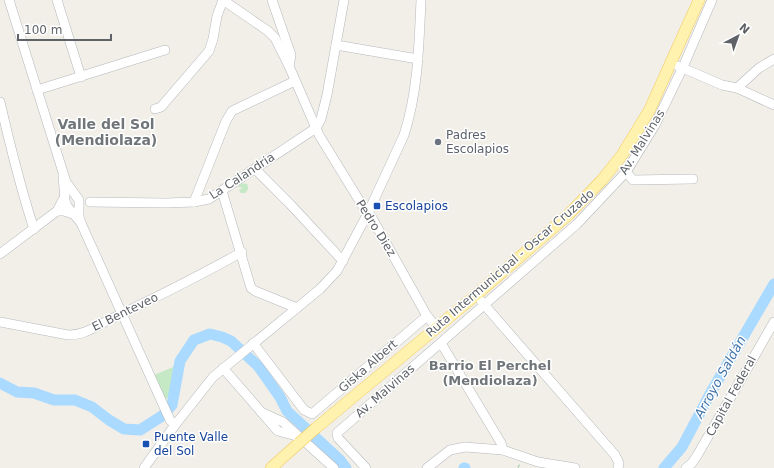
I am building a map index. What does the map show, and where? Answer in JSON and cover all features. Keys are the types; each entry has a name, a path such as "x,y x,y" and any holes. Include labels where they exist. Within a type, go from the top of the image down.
{"main road":[{"name":"Ruta Intermunicipal - Oscar Cruzado","path":"271,468 300,440 369,385 561,217 586,193 610,165 631,136 653,97 692,0"},
{"name":"Ruta Intermunicipal - Oscar Cruzado","path":"436,326 476,295 568,215 602,180 622,155 640,128 655,100 699,0"}],"street":[{"path":"9,0 63,175 66,182 79,200 77,211 81,223 172,422"},
{"path":"57,0 81,77"},
{"path":"155,109 161,107 209,51 213,39 217,16 223,0 275,38 289,66"},
{"path":"272,0 291,55 289,66"},
{"path":"316,128 321,119 344,0"},
{"path":"144,468 172,422 208,383 232,360 325,285 343,261 368,213 404,135 411,109 418,59 421,0"},
{"name":"Av. Malvinas","path":"366,468 338,438 337,433 577,224 626,172 655,125 683,67 712,0"},
{"path":"336,45 418,59"},
{"path":"37,90 165,50"},
{"path":"737,88 760,68 774,59"},
{"path":"671,63 722,85 737,88 774,105"},
{"name":"Pedro Diez","path":"289,66 316,128 362,205 372,218 427,316 436,326"},
{"path":"194,202 226,121 232,111 295,81"},
{"path":"0,102 17,174 34,229"},
{"name":"La Calandria","path":"75,194 90,202 166,203 194,202 209,199 316,128"},
{"path":"255,169 343,261"},
{"path":"626,172 633,180 693,179"},
{"path":"63,175 67,206 77,211"},
{"path":"222,191 242,252 250,284 254,291 297,308"},
{"path":"0,254 57,211 65,197 70,194 75,194"},
{"path":"57,211 77,211 90,202"},
{"name":"El Benteveo","path":"0,322 74,335 122,314 242,252"},
{"path":"476,295 615,455 619,463 618,468"},
{"name":"Giska Albert","path":"250,346 304,410 312,414 427,316"},
{"name":"Capital Federal","path":"686,468 692,463 698,454 774,322"},
{"path":"441,343 501,443 503,450"},
{"path":"223,368 278,431 300,440 334,468"},
{"path":"427,468 450,450 457,448 503,450 538,462 575,468"}],"green space":[{"path":"241,183 248,185 248,189 245,193 241,193 239,190 243,188 238,187"},
{"path":"178,365 174,393 165,400 154,375"}],"waterway":[{"name":"Arroyo Saldán","path":"664,468 682,447 710,394 774,284"},
{"name":"Arroyo Saldán","path":"0,383 17,392 34,393 54,400 75,400 92,407 124,429 140,430 162,416 172,405 180,361 194,340 210,334 231,341 258,366 280,397 287,411 340,460 346,468"}],"place":[{"name":"Padres Escolapios","path":"438,142"},
{"name":"Escolapios","path":"377,206"},
{"name":"Puente Valle del Sol","path":"146,444"}],"district":[{"name":"Valle del Sol (Mendiolaza)","path":"106,132"},
{"name":"Barrio El Perchel (Mendiolaza)","path":"490,372"}]}
